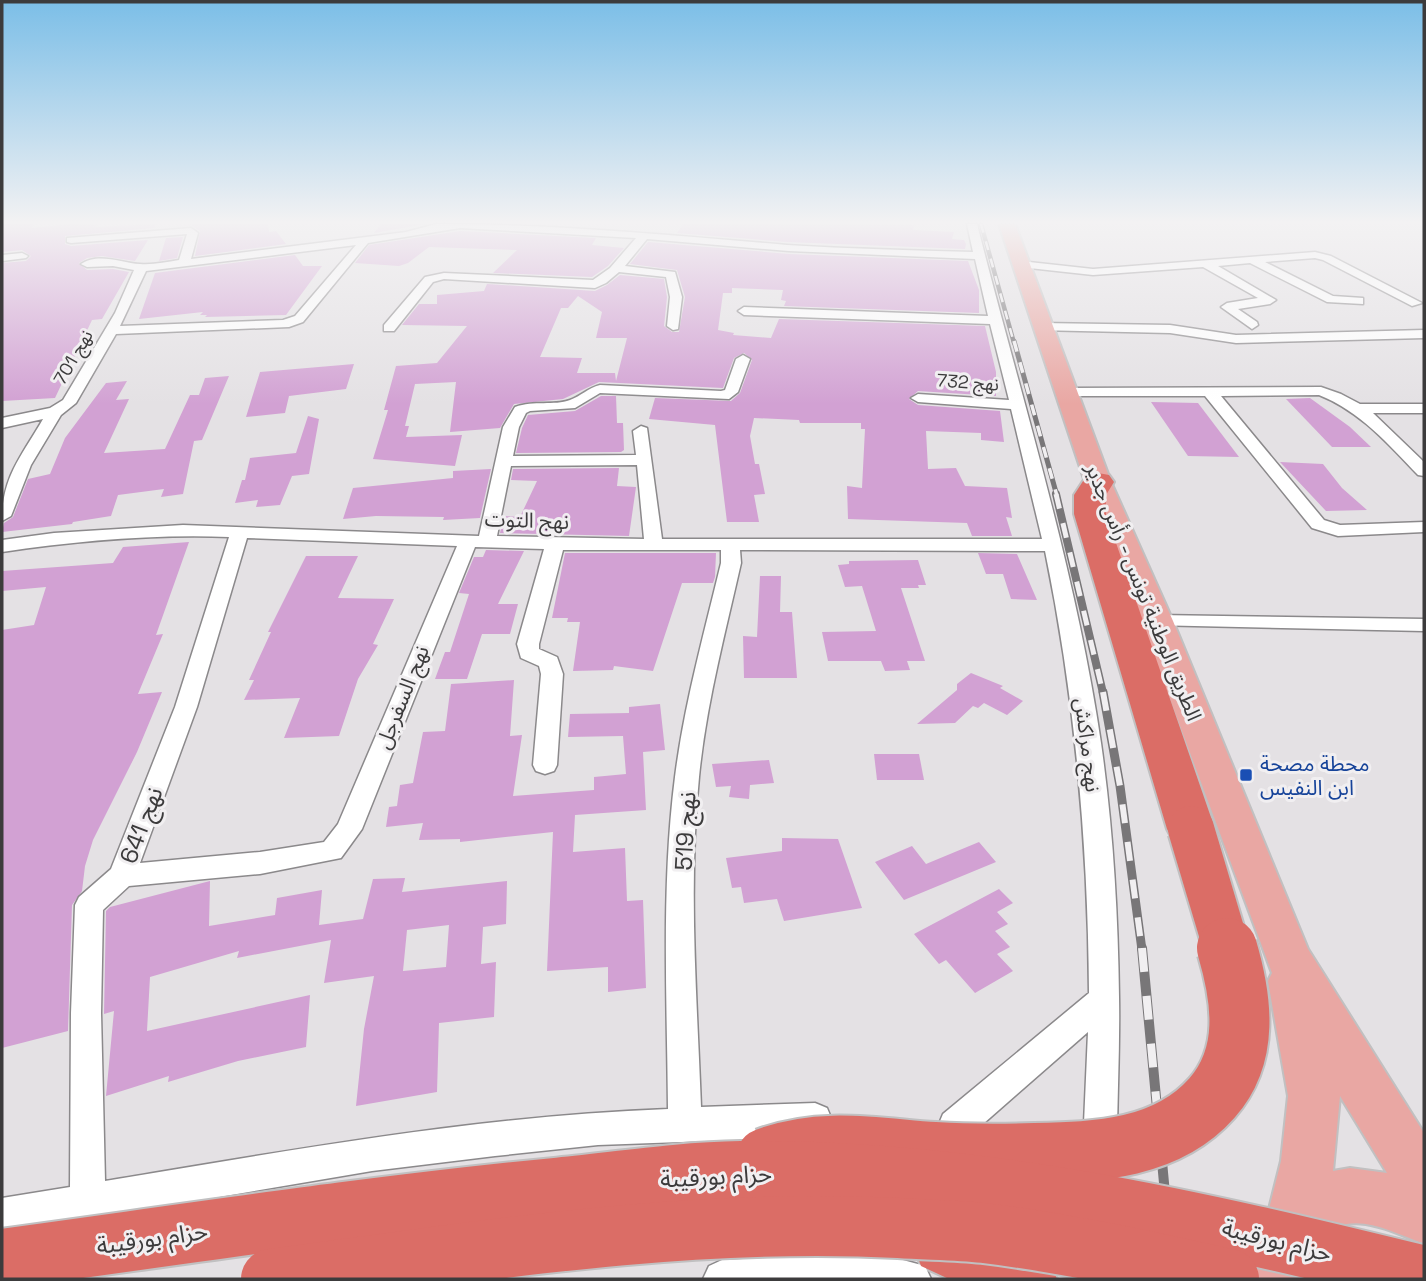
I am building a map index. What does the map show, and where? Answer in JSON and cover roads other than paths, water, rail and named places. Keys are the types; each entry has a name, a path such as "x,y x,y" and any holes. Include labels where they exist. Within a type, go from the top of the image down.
{"highway":[{"path":"739,1171 771,1156 817,1146 873,1147 978,1155 1105,1150 1151,1140 1201,1112 1222,1088 1236,1062 1241,1010 1234,974 1191,829 1090,514 1090,495 1098,482"},
{"name":"حزام بورقيبة","path":"2,1259 359,1209 524,1190 739,1171 877,1175 1042,1193 1233,1229 1424,1276"},
{"path":"271,1279 604,1236 679,1229 836,1224 915,1254 1023,1279"},
{"path":"915,1254 983,1233 1051,1243 1229,1279"}],"main road":[{"name":"الطريق الوطنية تونس - رأس جدير","path":"1027,284 1068,392 1098,482 1157,621 1288,957 1354,1072 1424,1182"},
{"name":"الطريق الوطنية تونس - رأس جدير","path":"1285,1279 1285,1248 1293,1226 1308,1161 1314,1096 1288,957"},
{"path":"1293,1226 1313,1204 1342,1195 1379,1198 1424,1216"}],"street":[{"name":"نهج 701","path":"2,423 55,412 69,402 111,330 132,284"},
{"path":"111,330 284,324 299,319 328,284"},
{"path":"389,328 425,284"},
{"path":"673,284 676,297 673,326"},
{"name":"نهج مراكش","path":"987,284 1052,545 1077,665 1089,744 1097,827 1104,999 1097,1277"},
{"path":"1241,284 1270,300 1227,307 1252,325"},
{"path":"1300,284 1331,299 1359,301"},
{"path":"1377,284 1416,303"},
{"path":"744,311 998,320"},
{"path":"1041,327 1170,329 1236,339 1424,334"},
{"name":"نهج السفرجل","path":"122,876 260,863 332,850 349,829 477,541 505,461 516,415 525,407 574,404 586,394 600,389 724,396 730,392 743,359"},
{"path":"1068,392 1309,390 1333,395 1358,409 1424,471"},
{"path":"1210,392 1318,524 1338,531 1424,527"},
{"name":"نهج 732","path":"918,398 1016,405"},
{"path":"1358,409 1424,408"},
{"path":"2,516 23,465 55,412"},
{"path":"641,431 654,545"},
{"path":"505,461 645,460"},
{"name":"نهج التوت","path":"2,546 147,531 240,531 356,538 555,544 1052,545"},
{"name":"نهج 641","path":"88,1201 86,1013 89,905 122,876 186,707 240,531"},
{"name":"نهج 519","path":"685,1123 682,918 684,807 695,716 731,563 730,543"},
{"path":"545,765 552,674 549,662 529,653 528,644 555,544"},
{"path":"1157,621 1424,625"},
{"path":"955,1126 1104,999"},
{"path":"2,1216 372,1154 597,1128 685,1123 838,1120 955,1126 1099,1164"},
{"path":"722,1279 877,1272 915,1254"}],"railway":[{"path":"998,284 1014,343"},
{"path":"1014,341 1057,496"},
{"path":"1056,494 1103,693"},
{"path":"1103,692 1120,786 1142,950"},
{"path":"1142,948 1173,1279"}],"place":[{"name":"محطة مصحة ابن النفيس","path":"1246,775"}]}
